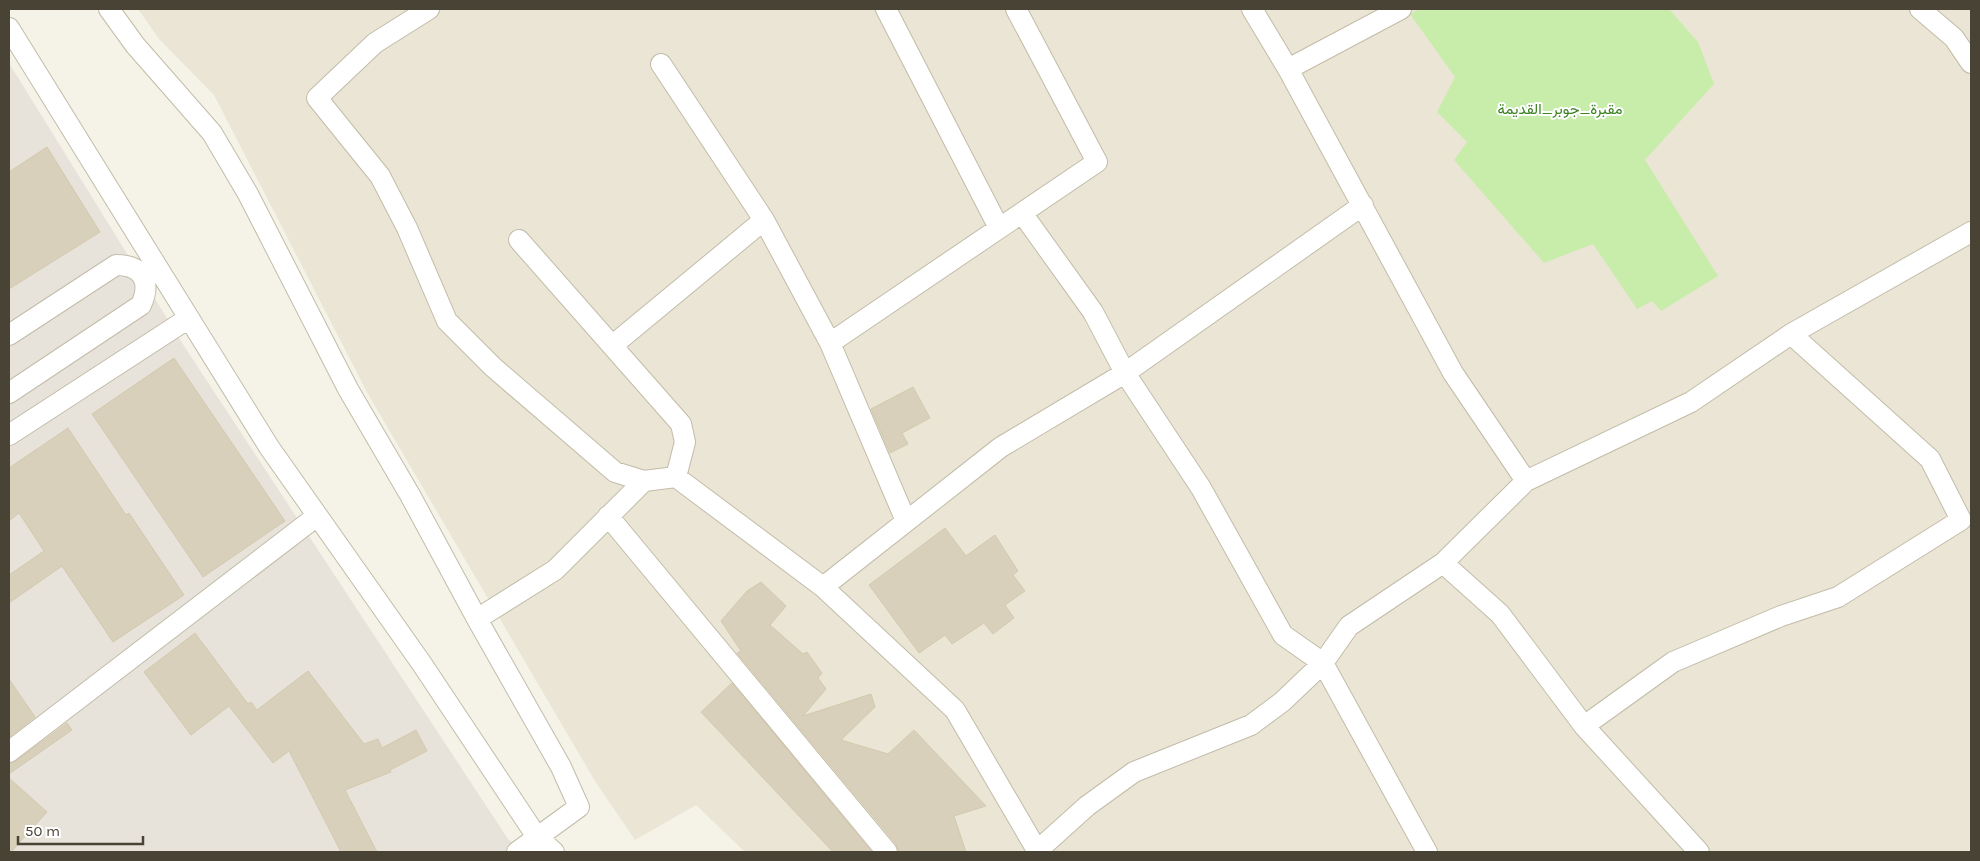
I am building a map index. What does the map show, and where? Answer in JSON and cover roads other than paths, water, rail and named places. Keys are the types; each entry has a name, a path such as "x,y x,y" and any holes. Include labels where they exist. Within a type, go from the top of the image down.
{"street":[{"path":"109,9 135,45 212,133 252,202 348,389 410,495 477,619 561,767 579,807 517,852"},
{"path":"429,9 376,43 317,98 380,176 407,228 447,321 493,367 615,472 644,481 676,476 823,587 955,710 1037,852 1087,806 1134,772 1251,725 1282,702 1323,664 1349,626 1443,563 1526,481 1691,402 1791,334 1971,232"},
{"path":"886,9 999,228"},
{"path":"830,343 1097,162 1016,9"},
{"path":"1252,9 1288,69 1453,373 1526,481"},
{"path":"1288,69 1401,9"},
{"path":"1920,9 1954,38 1971,63"},
{"path":"9,28 269,447 422,664 537,837 554,852"},
{"path":"661,64 764,220 830,343 906,520"},
{"path":"823,587 1000,447 1125,373 1363,206"},
{"path":"1022,213 1093,312 1125,373 1201,488 1283,635 1323,664 1427,852"},
{"path":"613,345 764,220"},
{"path":"519,240 681,424 685,442 676,476"},
{"path":"128,265 148,252"},
{"path":"9,335 116,265 128,265 139,271 145,282 146,294 141,305 9,393"},
{"path":"9,435 189,318"},
{"path":"1584,726 1673,662 1780,616 1838,597 1968,522 1930,458 1791,334"},
{"path":"477,619 555,570 644,481"},
{"path":"9,752 317,516"},
{"path":"608,516 887,852"},
{"path":"1443,563 1500,614 1584,726 1699,852"}],"park label":[{"name":"مقبرة_جوبر_القديمة","path":"1560,109"}]}
